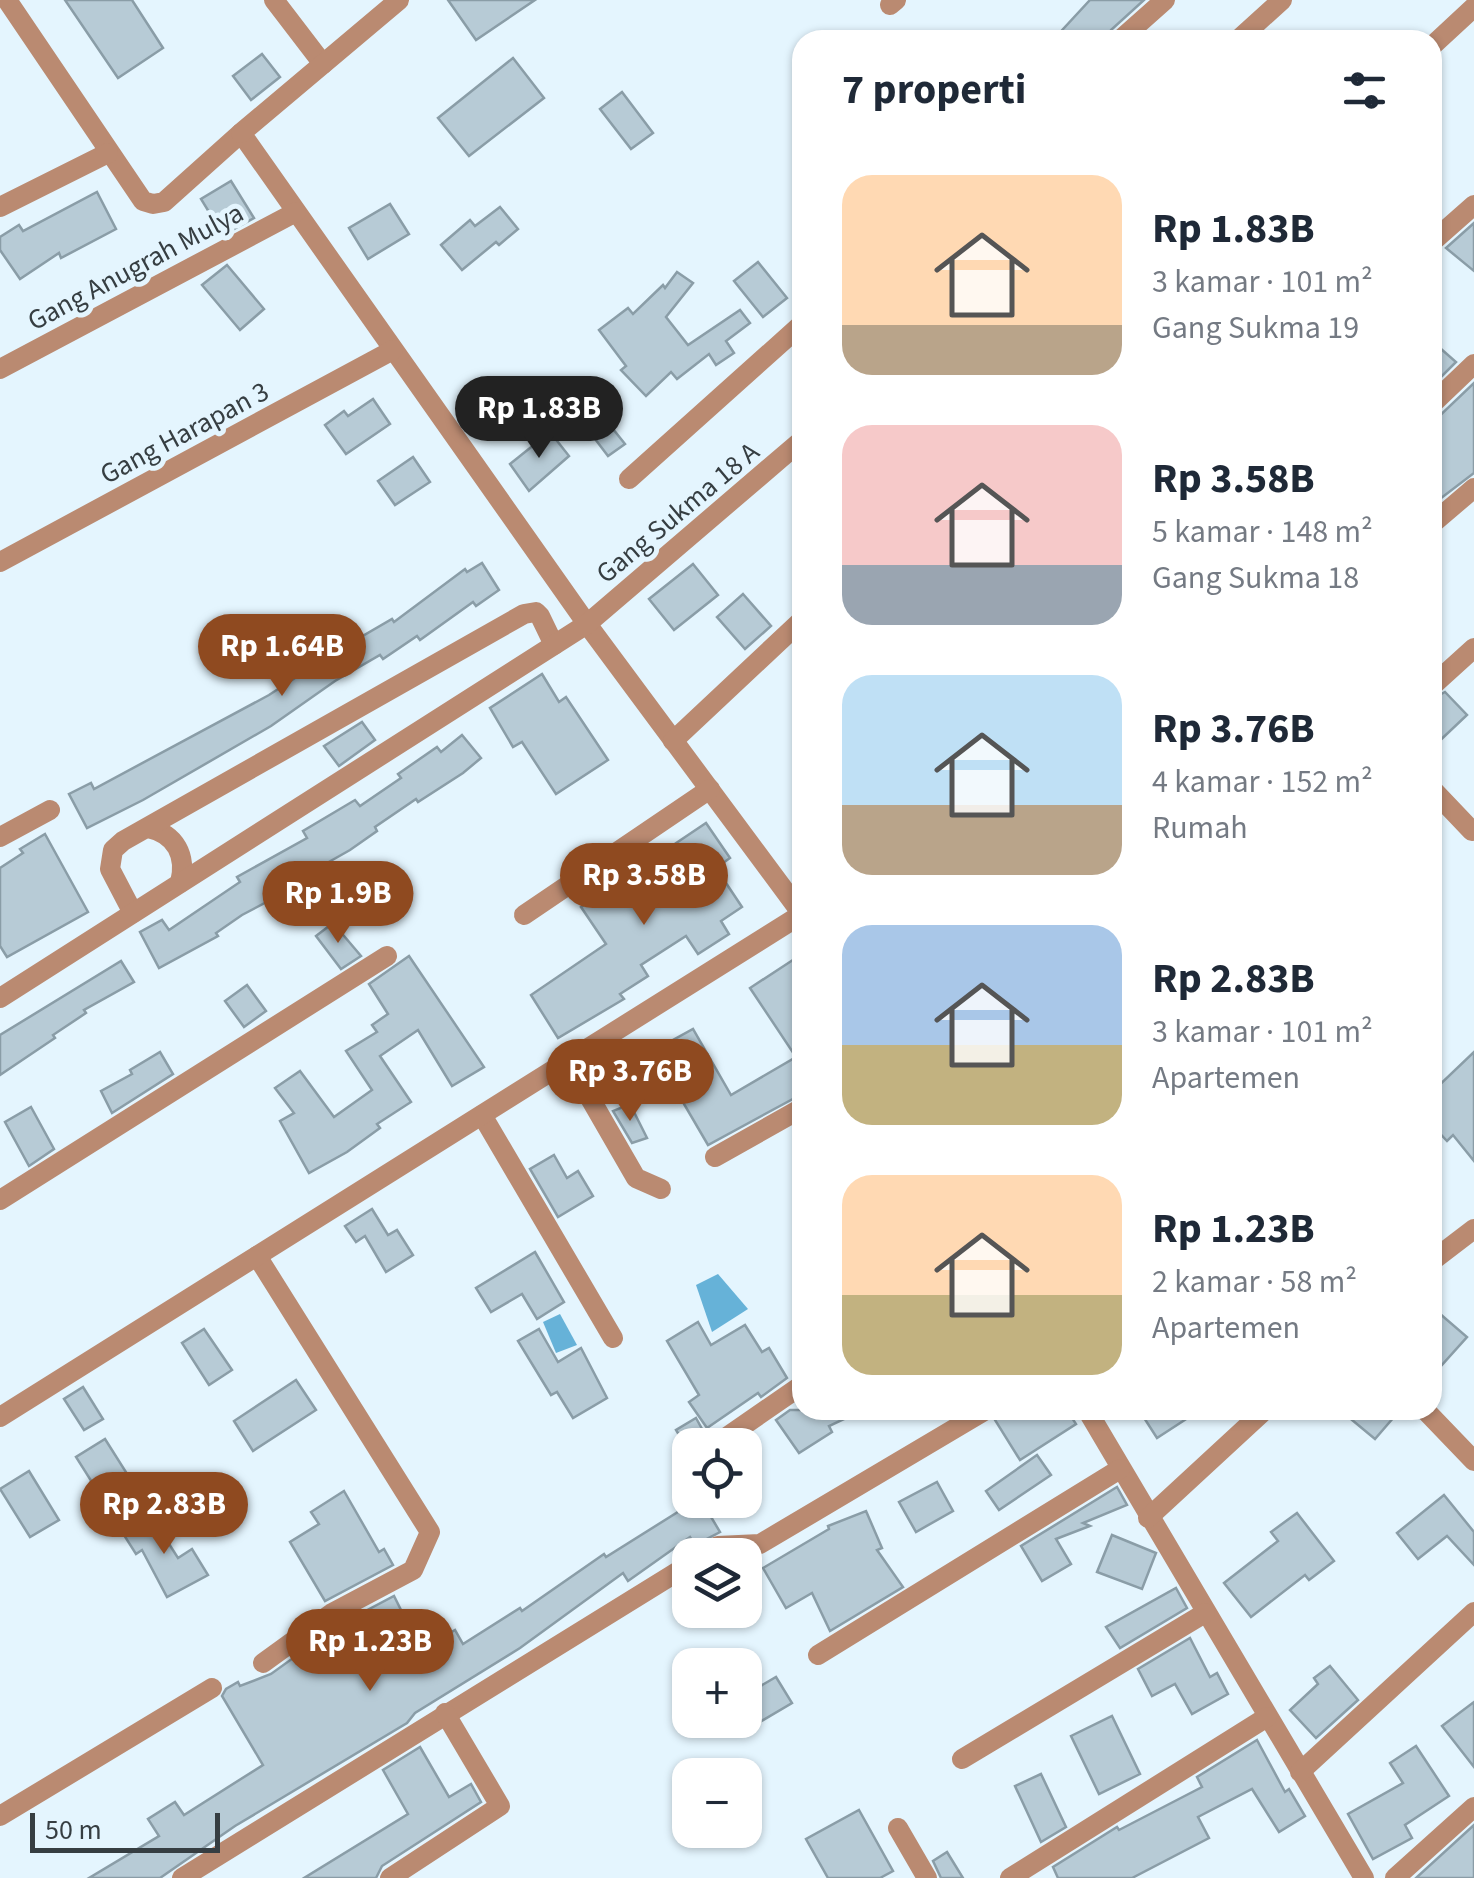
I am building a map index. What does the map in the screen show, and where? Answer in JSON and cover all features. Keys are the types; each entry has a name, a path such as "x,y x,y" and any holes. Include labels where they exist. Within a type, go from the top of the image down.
{"street":[{"path":"7,0 136,194 153,204 164,202 399,0"},
{"path":"274,0 323,64"},
{"path":"1131,30 1164,0"},
{"path":"1249,30 1282,0"},
{"path":"1442,37 1474,7"},
{"path":"241,134 586,624 792,900"},
{"path":"0,207 108,153"},
{"path":"1442,233 1474,205"},
{"name":"Gang Anugrah Mulya","path":"0,369 296,212"},
{"path":"629,479 792,333"},
{"name":"Gang Harapan 3","path":"0,562 393,350"},
{"path":"1442,394 1474,364"},
{"name":"Gang Sukma 18 A","path":"180,883 586,624 792,449"},
{"path":"1442,515 1474,488"},
{"path":"133,913 110,869 112,850 123,841 524,614 536,612 540,616 554,645"},
{"path":"673,741 792,629"},
{"path":"1442,677 1474,648"},
{"path":"524,916 710,789"},
{"path":"1442,799 1472,830"},
{"path":"0,837 50,810"},
{"path":"0,998 180,883 183,866 178,848 161,830 148,828"},
{"path":"0,1417 792,920"},
{"path":"0,1200 388,956"},
{"path":"568,1060 636,1178 661,1189"},
{"path":"482,1114 613,1338"},
{"path":"715,1156 792,1114"},
{"path":"1442,1253 1474,1229"},
{"path":"257,1256 430,1532 413,1570 332,1614 263,1664"},
{"path":"739,1428 792,1392"},
{"path":"762,1543 969,1420"},
{"path":"1093,1420 1364,1878"},
{"path":"1148,1518 1254,1420"},
{"path":"1435,1420 1474,1461"},
{"path":"818,1654 1120,1468"},
{"path":"182,1878 672,1575"},
{"path":"962,1759 1205,1612"},
{"path":"1300,1772 1474,1612"},
{"path":"0,1816 212,1688"},
{"path":"390,1878 500,1806 445,1713"},
{"path":"1010,1878 1267,1717"},
{"path":"1396,1878 1474,1807"},
{"path":"898,1828 926,1878"}],"water":[{"path":"718,1274 748,1309 712,1332 696,1285"},
{"path":"560,1314 577,1345 556,1353 543,1322"}],"building":[{"path":"65,0 132,0 163,48 118,78"},
{"path":"448,0 535,0 476,40"},
{"path":"1090,0 1144,0 1111,30 1062,30"},
{"path":"262,54 280,77 251,100 233,76"},
{"path":"513,58 544,98 469,156 438,118"},
{"path":"622,92 653,133 631,149 600,109"},
{"path":"231,181 254,218 223,235 201,199"},
{"path":"97,192 116,229 61,258 59,253 20,279 0,250 0,237 19,225 23,231"},
{"path":"390,204 409,234 368,259 349,228"},
{"path":"500,207 518,229 462,270 441,245 470,220 475,226"},
{"path":"1474,223 1474,271 1446,248"},
{"path":"758,262 787,298 763,317 734,281"},
{"path":"227,265 264,309 240,330 202,285"},
{"path":"677,272 693,283 666,317 688,345 740,310 750,323 726,341 734,353 716,365 709,354 677,379 671,372 646,396 621,370 626,366 599,330 628,308 633,314 663,285 665,288"},
{"path":"1442,350 1456,362 1442,376"},
{"path":"548,383 563,401 527,431 512,413"},
{"path":"1474,383 1474,473 1442,497 1442,413"},
{"path":"373,399 390,424 346,454 325,425 344,411 348,416"},
{"path":"605,419 625,444 608,456 589,431"},
{"path":"550,432 569,456 529,491 510,464"},
{"path":"413,457 430,482 395,505 378,481"},
{"path":"482,563 499,590 476,606 473,602 420,640 417,636 383,659 380,655 271,726 87,828 69,794 91,783 94,789 269,695 298,676 293,667 319,652 323,659 392,619 394,622 465,569 467,572"},
{"path":"693,564 718,595 674,630 649,599"},
{"path":"743,594 771,626 745,649 717,617"},
{"path":"542,674 559,702 566,697 608,760 556,794 522,742 513,747 490,708"},
{"path":"1445,692 1467,715 1442,739"},
{"path":"362,722 375,740 339,766 324,746"},
{"path":"462,735 481,758 463,773 418,802 416,799 350,850 274,893 276,897 242,915 216,933 218,936 159,968 140,932 162,920 169,930 240,882 237,877 307,838 303,831 355,800 360,806 401,778 398,774 437,747 441,752"},
{"path":"706,823 730,858 716,868 742,907 721,921 729,934 698,954 686,936 641,965 648,976 620,994 624,999 558,1038 531,995 606,944 581,907"},
{"path":"45,834 88,912 7,957 0,946 0,868 23,853 20,849"},
{"path":"333,923 361,956 341,969 316,936"},
{"path":"409,956 484,1067 452,1086 418,1030 380,1056 411,1102 377,1124 380,1128 347,1152 309,1173 280,1121 294,1113 275,1088 300,1071 334,1117 372,1090 346,1051 377,1032 372,1025 388,1014 369,984"},
{"path":"121,961 134,982 84,1010 86,1013 53,1035 55,1038 0,1075 0,1035"},
{"path":"792,961 792,1051 750,988"},
{"path":"247,985 266,1011 244,1027 225,1001"},
{"path":"693,1029 731,1095 792,1059 792,1099 708,1145 653,1051"},
{"path":"160,1052 173,1074 112,1113 101,1091"},
{"path":"1474,1052 1474,1161 1453,1135 1447,1141 1442,1136 1442,1082"},
{"path":"630,1104 647,1138 632,1143 613,1111"},
{"path":"31,1107 54,1149 29,1166 5,1122"},
{"path":"554,1155 567,1178 578,1171 593,1196 558,1217 530,1169"},
{"path":"372,1209 388,1235 397,1230 413,1255 386,1272 365,1236 356,1242 345,1226"},
{"path":"535,1252 564,1302 537,1319 522,1294 491,1312 476,1288"},
{"path":"1442,1316 1467,1337 1442,1365"},
{"path":"698,1322 711,1345 745,1325 762,1352 769,1348 787,1378 707,1428 689,1402 699,1395 667,1341"},
{"path":"204,1329 232,1370 209,1385 182,1343"},
{"path":"539,1329 558,1362 581,1348 607,1398 573,1418 557,1392 551,1395 518,1341"},
{"path":"296,1380 316,1410 253,1451 234,1421"},
{"path":"83,1387 103,1419 84,1430 64,1399"},
{"path":"792,1410 792,1420 842,1420 829,1426 832,1432 799,1453 776,1420"},
{"path":"696,1418 702,1428 679,1428"},
{"path":"995,1420 1073,1420 1076,1424 1020,1460"},
{"path":"1145,1420 1185,1420 1157,1438"},
{"path":"1352,1420 1391,1420 1375,1439"},
{"path":"105,1439 131,1480 102,1498 76,1457"},
{"path":"1037,1455 1051,1475 999,1510 986,1491"},
{"path":"29,1471 59,1520 30,1537 0,1489"},
{"path":"937,1482 953,1511 916,1532 899,1502"},
{"path":"1117,1487 1127,1505 1056,1539 1071,1564 1042,1581 1021,1546"},
{"path":"344,1491 379,1552 384,1549 393,1565 325,1601 290,1542 319,1524 311,1512"},
{"path":"1444,1495 1474,1532 1474,1565 1447,1536 1418,1559 1397,1533"},
{"path":"866,1511 882,1548 877,1550 903,1587 830,1631 812,1593 786,1608 763,1568 829,1529 828,1526"},
{"path":"1297,1513 1334,1561 1309,1580 1305,1575 1251,1617 1224,1583 1278,1541 1271,1532"},
{"path":"150,1514 178,1558 192,1549 208,1575 167,1597 142,1550 136,1554 122,1532"},
{"path":"672,1516 712,1518 720,1532 708,1538 672,1538 672,1550 628,1581 623,1573 520,1648 415,1713 407,1723 235,1826 160,1878 89,1878 159,1836 148,1819 175,1802 184,1815 263,1765 222,1696 226,1689 271,1674 339,1625 394,1596 421,1650 455,1630 463,1644 520,1608 522,1611 604,1554 606,1557"},
{"path":"1112,1535 1156,1553 1142,1589 1097,1572"},
{"path":"1176,1588 1187,1608 1120,1648 1106,1627"},
{"path":"1190,1638 1210,1677 1217,1673 1228,1694 1192,1714 1175,1684 1152,1696 1138,1669"},
{"path":"1330,1666 1358,1700 1316,1738 1290,1710 1318,1684 1314,1678"},
{"path":"776,1677 792,1703 762,1721 762,1685"},
{"path":"1474,1702 1474,1767 1442,1726"},
{"path":"1112,1716 1140,1774 1099,1794 1071,1736"},
{"path":"1257,1740 1285,1792 1289,1789 1305,1816 1279,1832 1252,1789 1198,1817 1209,1838 1132,1878 1058,1878 1053,1867 1117,1827 1119,1830 1202,1787 1197,1777"},
{"path":"1416,1746 1449,1796 1405,1825 1412,1838 1373,1859 1348,1814 1403,1783 1390,1763"},
{"path":"420,1747 449,1797 471,1784 481,1802 382,1866 376,1878 304,1878 408,1814 383,1770"},
{"path":"1041,1774 1066,1827 1041,1842 1015,1786"},
{"path":"859,1810 893,1871 880,1878 828,1878 806,1839"},
{"path":"1474,1825 1474,1878 1416,1878"},
{"path":"947,1852 963,1878 941,1878 933,1861"}]}
